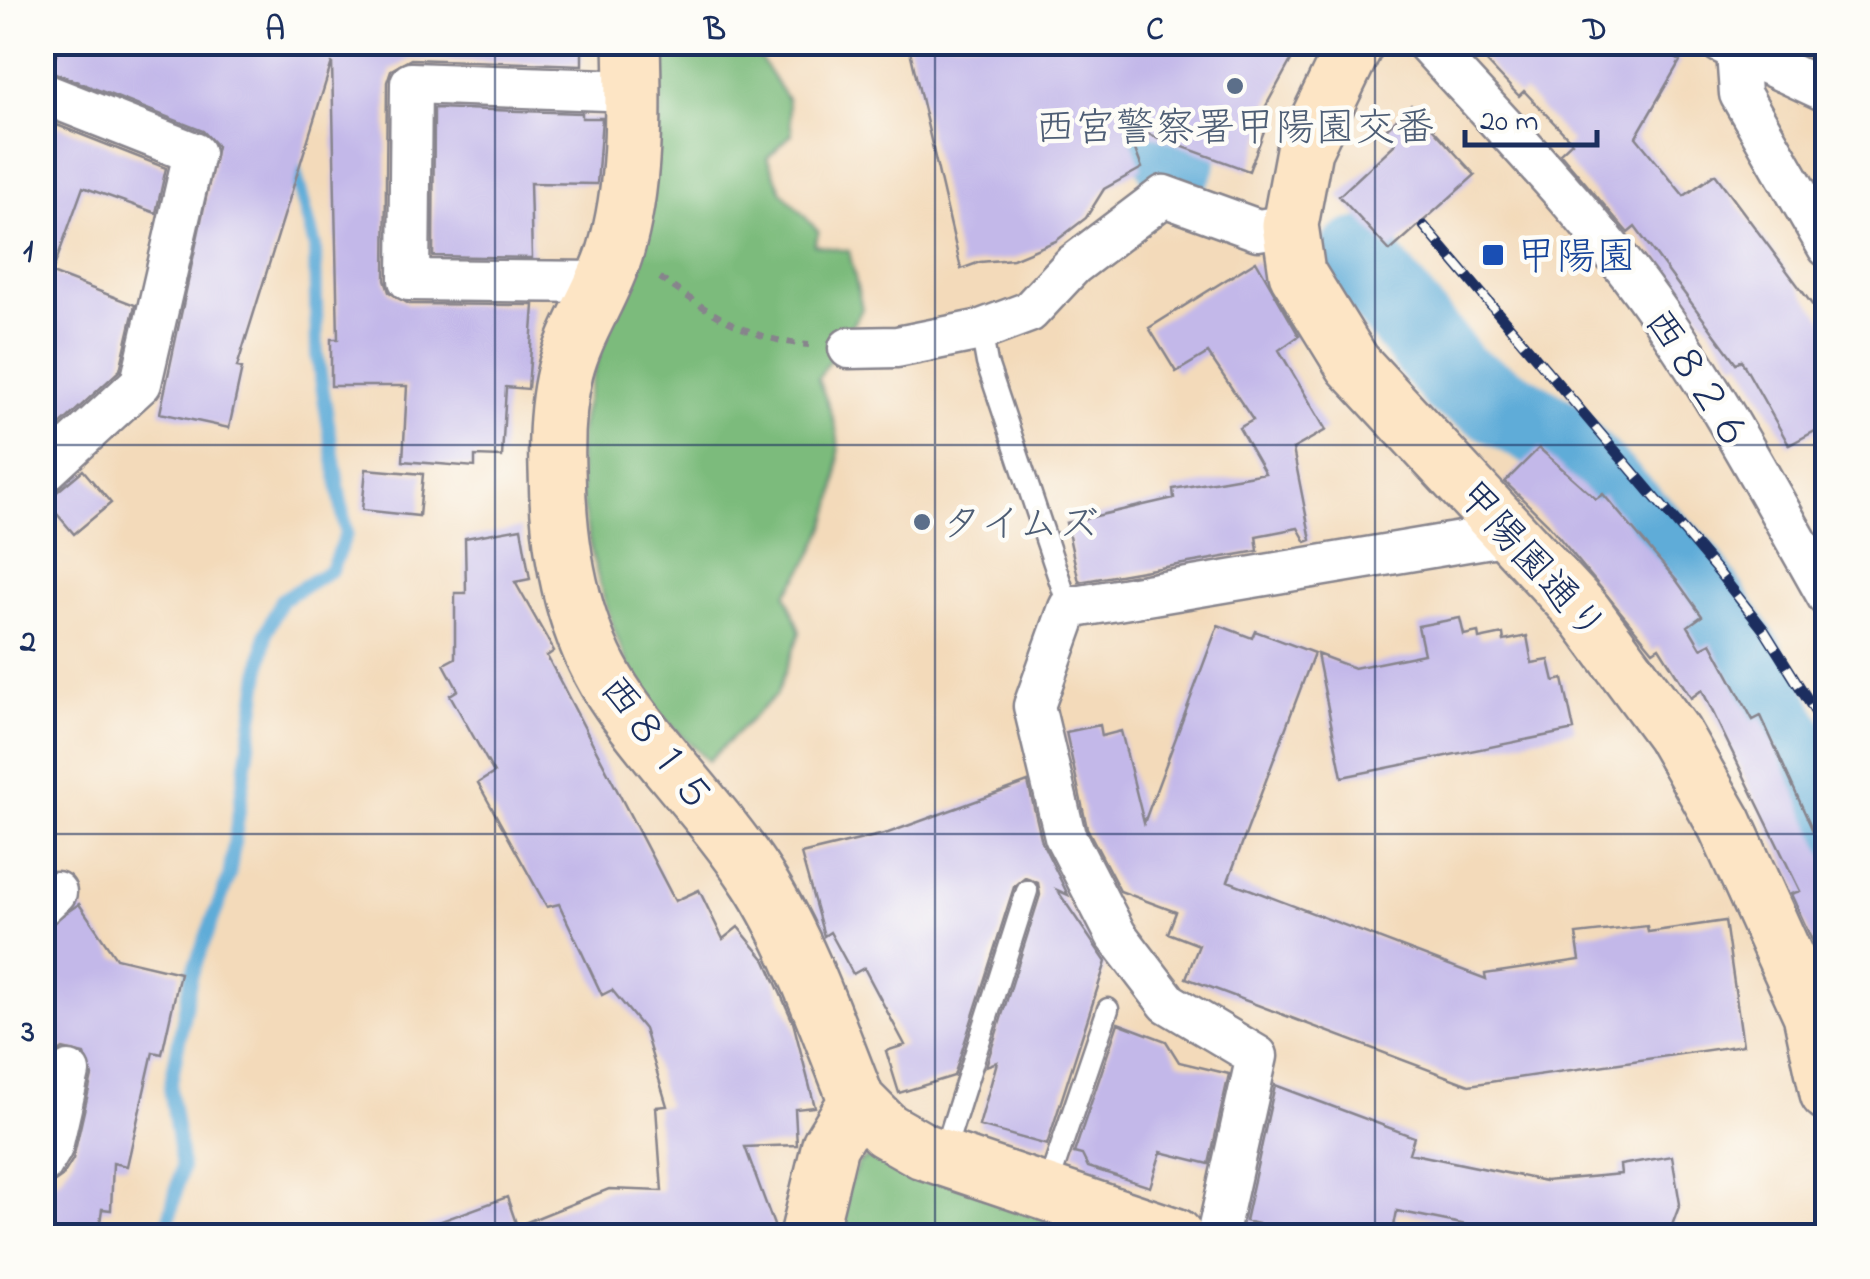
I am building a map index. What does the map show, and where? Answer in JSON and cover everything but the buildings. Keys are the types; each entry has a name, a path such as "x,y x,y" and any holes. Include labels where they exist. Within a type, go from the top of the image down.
{"street":[{"name":"甲陽園通り","path":"1356,42 1304,150 1290,225 1297,273 1353,364 1626,665 1673,734 1725,824 1811,1014 1828,1094"},
{"name":"西８２６","path":"1426,42 1579,210 1658,312 1719,402 1828,598"},
{"path":"1729,47 1828,92"},
{"path":"1729,47 1740,94 1828,247"},
{"path":"609,268 409,280 411,83 633,67"},
{"name":"西８１５","path":"633,67 630,159 609,268 566,372 556,465 559,534 570,595 600,669 619,701 722,828 761,884 858,1101"},
{"path":"42,93 194,153 141,383 42,474"},
{"path":"849,348 897,347 982,330 1029,312 1073,265 1164,196 1258,230 1290,225"},
{"path":"1217,1236 1257,1056 1168,1002 1116,935 1065,836 1034,706 1069,608 1509,534"},
{"path":"42,1164 52,1147 70,1072"},
{"path":"808,1236 830,1145 858,1101 886,1130 942,1158 1175,1236"}],"lane":[{"path":"982,330 987,364 1069,608"},
{"path":"942,1158 1027,891"},
{"path":"1046,1191 1108,1009"}],"path":[{"path":"609,268 646,269 732,327 770,341 802,345"}],"green space":[{"path":"661,43 757,43 756,52 787,99 792,134 767,158 782,192 819,232 814,245 849,251 862,309 818,379 835,425 838,462 827,522 786,594 800,632 777,694 708,761 655,709 628,664 603,596 580,481 582,419 648,186 657,139 662,92"},
{"path":"878,1154 1096,1236 845,1236 846,1190 859,1162"}],"waterway":[{"path":"1134,42 1176,161"},
{"path":"165,1236 182,1167 170,1088 191,976 229,877 266,633 281,600 331,570 346,534 317,354 315,247 292,159"},
{"path":"1358,258 1456,380 1551,434 1687,573 1745,660 1828,819"}],"railway":[{"path":"1424,226 1720,574 1764,630 1828,732"}],"place":[{"name":"西宮警察署甲陽園交番","path":"1235,86"},
{"name":"甲陽園","path":"1493,255"},
{"name":"タイムズ","path":"922,522"}]}
